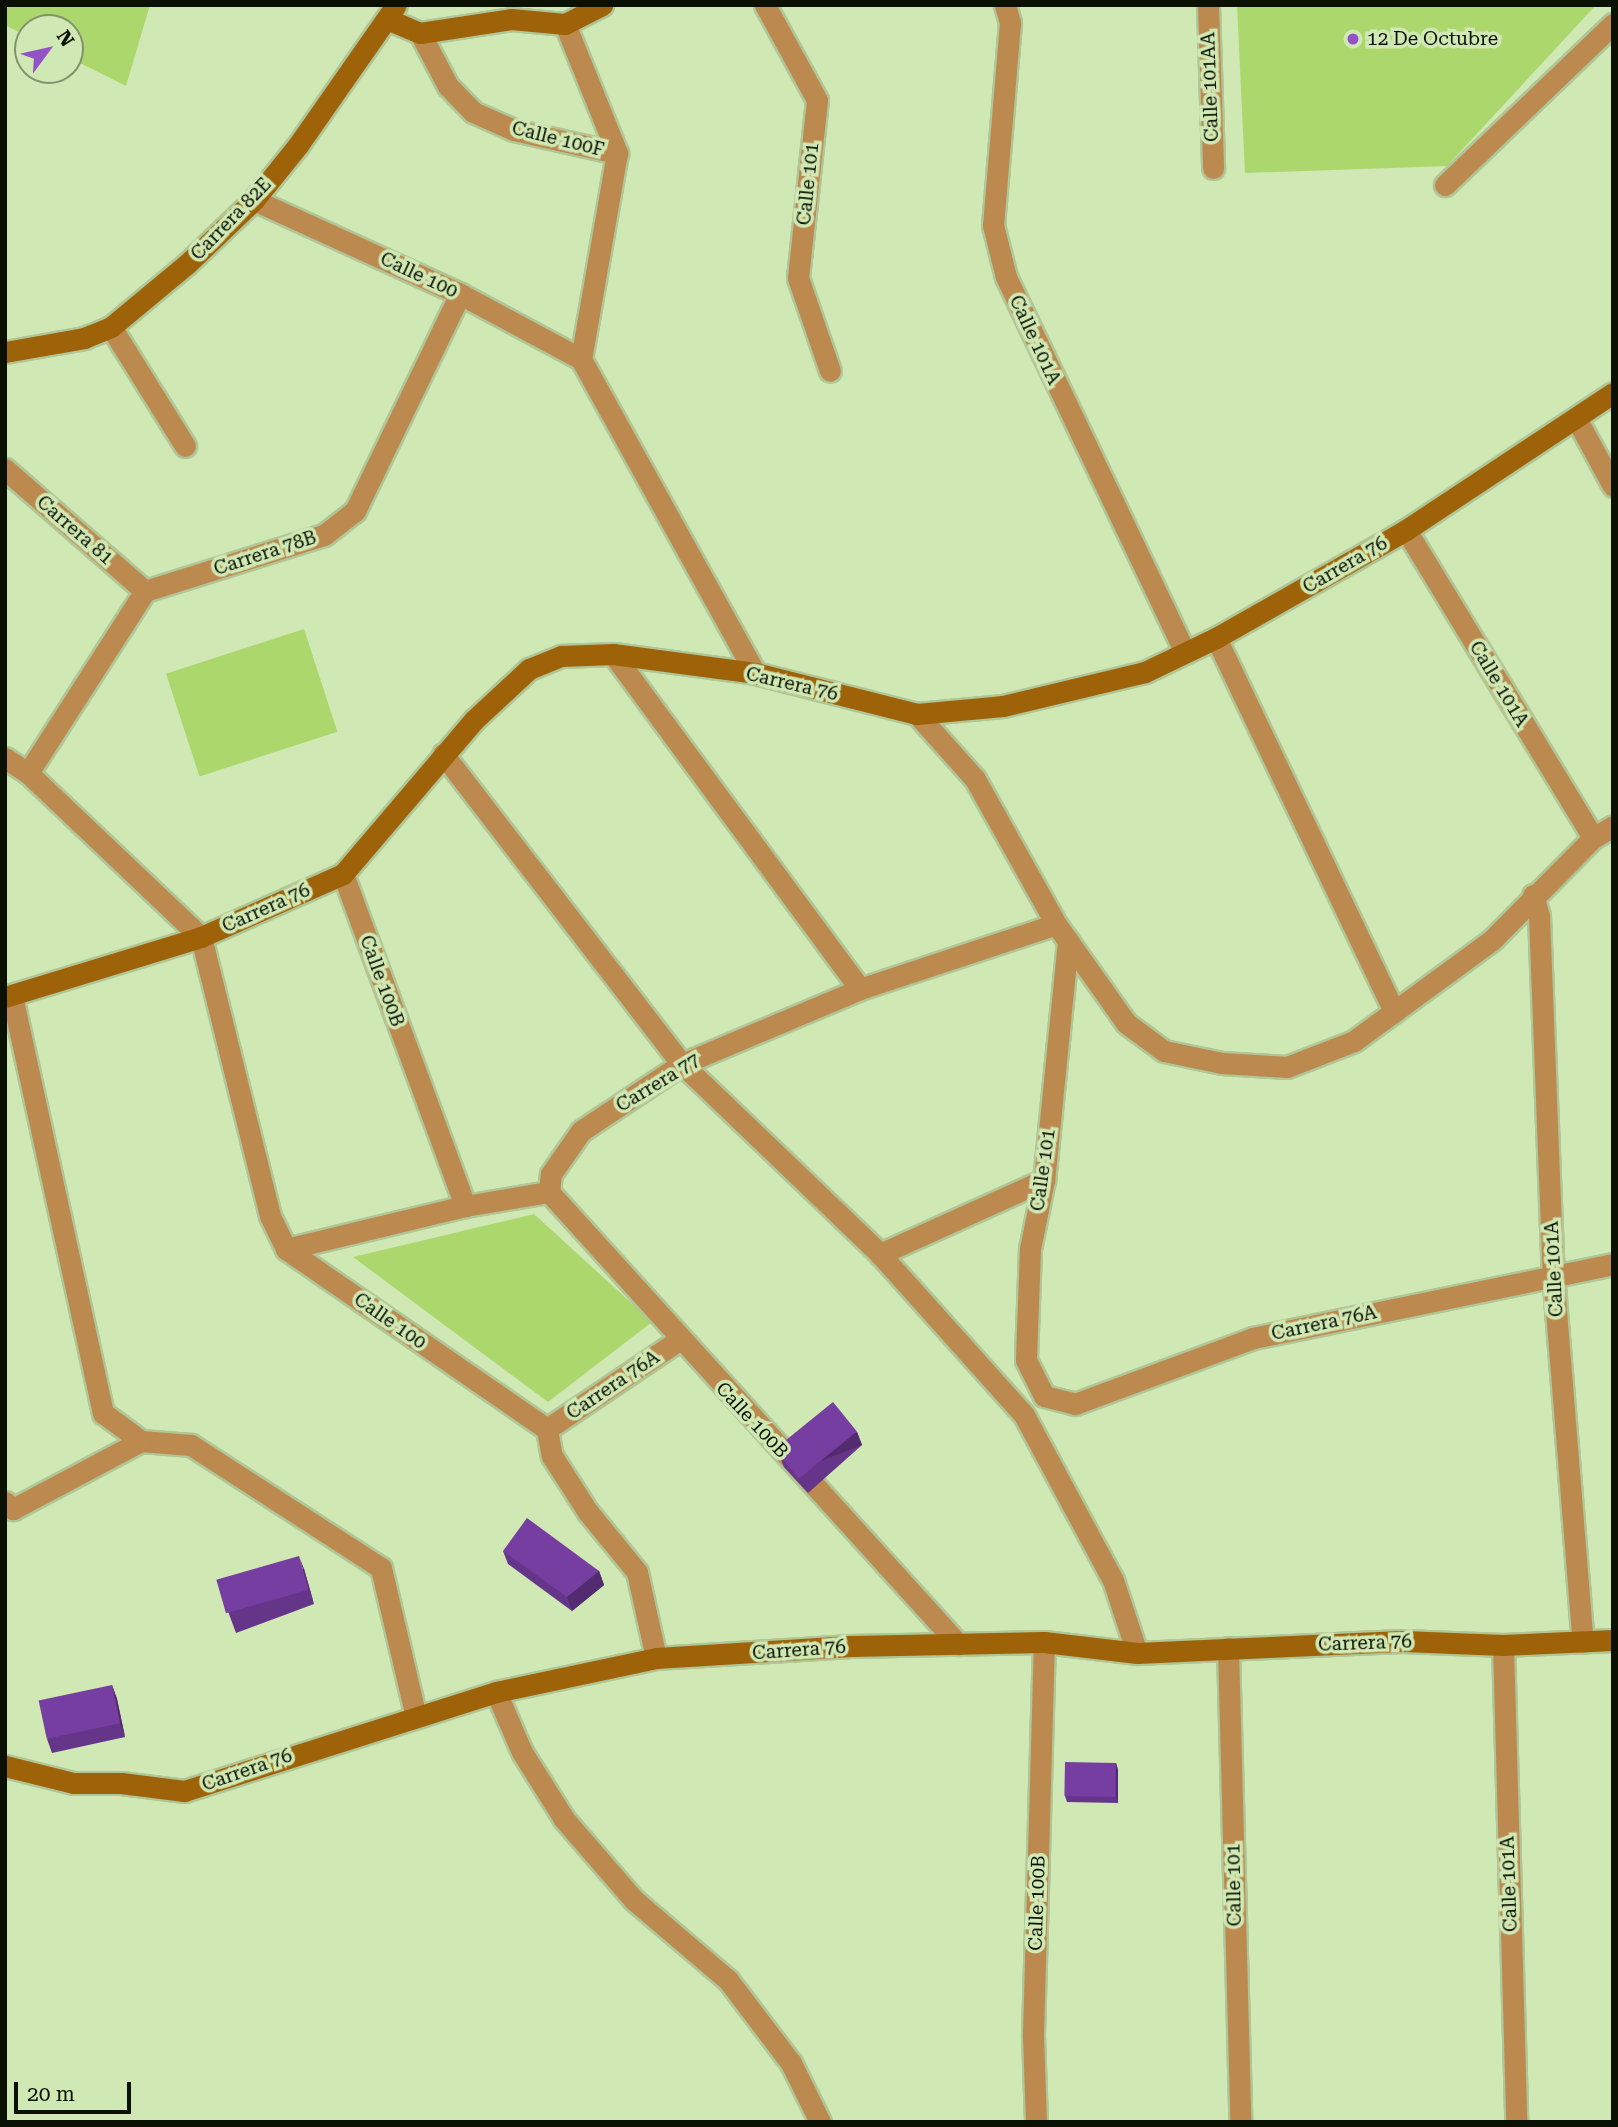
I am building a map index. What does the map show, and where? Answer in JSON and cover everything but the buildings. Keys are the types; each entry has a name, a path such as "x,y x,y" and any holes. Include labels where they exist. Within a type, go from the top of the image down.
{"street":[{"path":"391,12 420,33 511,19 565,24 602,5"},
{"name":"Calle 101","path":"765,5 817,100 798,278 830,371"},
{"name":"Calle 101A","path":"1005,5 1010,23 993,225 1006,277 1184,651"},
{"name":"Calle 101AA","path":"1208,5 1213,168"},
{"name":"Carrera 82E","path":"5,352 83,338 111,327 187,264 254,200 299,144 391,12"},
{"path":"565,24 617,153 581,359 755,673"},
{"path":"1445,185 1613,24"},
{"name":"Calle 100F","path":"420,33 448,86 473,112 514,130 617,153"},
{"name":"Calle 100","path":"254,200 460,294 581,359"},
{"name":"Carrera 78B","path":"145,591 324,536 341,526 355,511 460,294"},
{"path":"111,327 185,446"},
{"name":"Carrera 76","path":"8,996 201,937 343,874 443,754 529,669 561,656 613,654 755,673 917,714 1029,699 1145,672 1216,638 1406,530 1577,420 1613,393"},
{"path":"1577,420 1613,486"},
{"name":"Carrera 81","path":"5,469 145,591"},
{"name":"Calle 101A","path":"1406,530 1593,838"},
{"path":"28,773 145,591"},
{"path":"1216,638 1394,1012"},
{"path":"613,654 860,989"},
{"path":"917,714 975,779 1062,932 1126,1023 1164,1051 1222,1063 1287,1067 1354,1041 1492,940 1533,895 1593,838 1613,826"},
{"path":"443,754 682,1064 880,1254 1024,1415 1113,1580 1137,1653"},
{"path":"5,758 28,773 201,937"},
{"name":"Calle 100B","path":"343,874 465,1206"},
{"name":"Calle 101A","path":"1533,895 1539,916 1553,1273 1583,1642"},
{"name":"Calle 101","path":"1044,1396 1026,1360 1030,1249 1044,1180 1062,932"},
{"name":"Carrera 77","path":"549,1192 551,1174 581,1131 682,1064 860,989 1062,932"},
{"name":"Calle 100","path":"201,937 270,1216 286,1249 547,1429"},
{"path":"8,996 103,1413 141,1441"},
{"path":"880,1254 1044,1180"},
{"path":"286,1249 465,1206 549,1192"},
{"name":"Calle 100B","path":"549,1192 679,1340 958,1644"},
{"name":"Carrera 76A","path":"1044,1396 1075,1404 1253,1338 1553,1273 1613,1264"},
{"name":"Carrera 76A","path":"547,1429 679,1340"},
{"path":"547,1429 552,1456 588,1512 638,1572 656,1658"},
{"path":"9,1506 141,1441 191,1445 381,1568 416,1717"},
{"name":"Carrera 76","path":"5,1766 73,1783 121,1783 184,1791 496,1692 656,1658 1044,1642 1137,1653 1403,1641 1503,1645 1613,1640"},
{"name":"Calle 100B","path":"1036,2122 1033,2034 1044,1642"},
{"name":"Calle 101A","path":"1503,1645 1516,2122"},
{"name":"Calle 101","path":"1228,1648 1240,2122"},
{"path":"496,1692 522,1752 564,1819 634,1900 729,1980 791,2063 820,2122"}],"green space":[{"path":"5,5 150,5 126,86 84,65 84,14 14,14 14,30 5,25"},
{"name":"12 De Octubre","path":"1237,5 1596,5 1447,166 1245,173"},
{"path":"304,629 337,732 199,777 166,674"},
{"path":"534,1214 652,1322 548,1402 353,1257"}],"place":[{"name":"12 De Octubre","path":"1353,39"}]}
